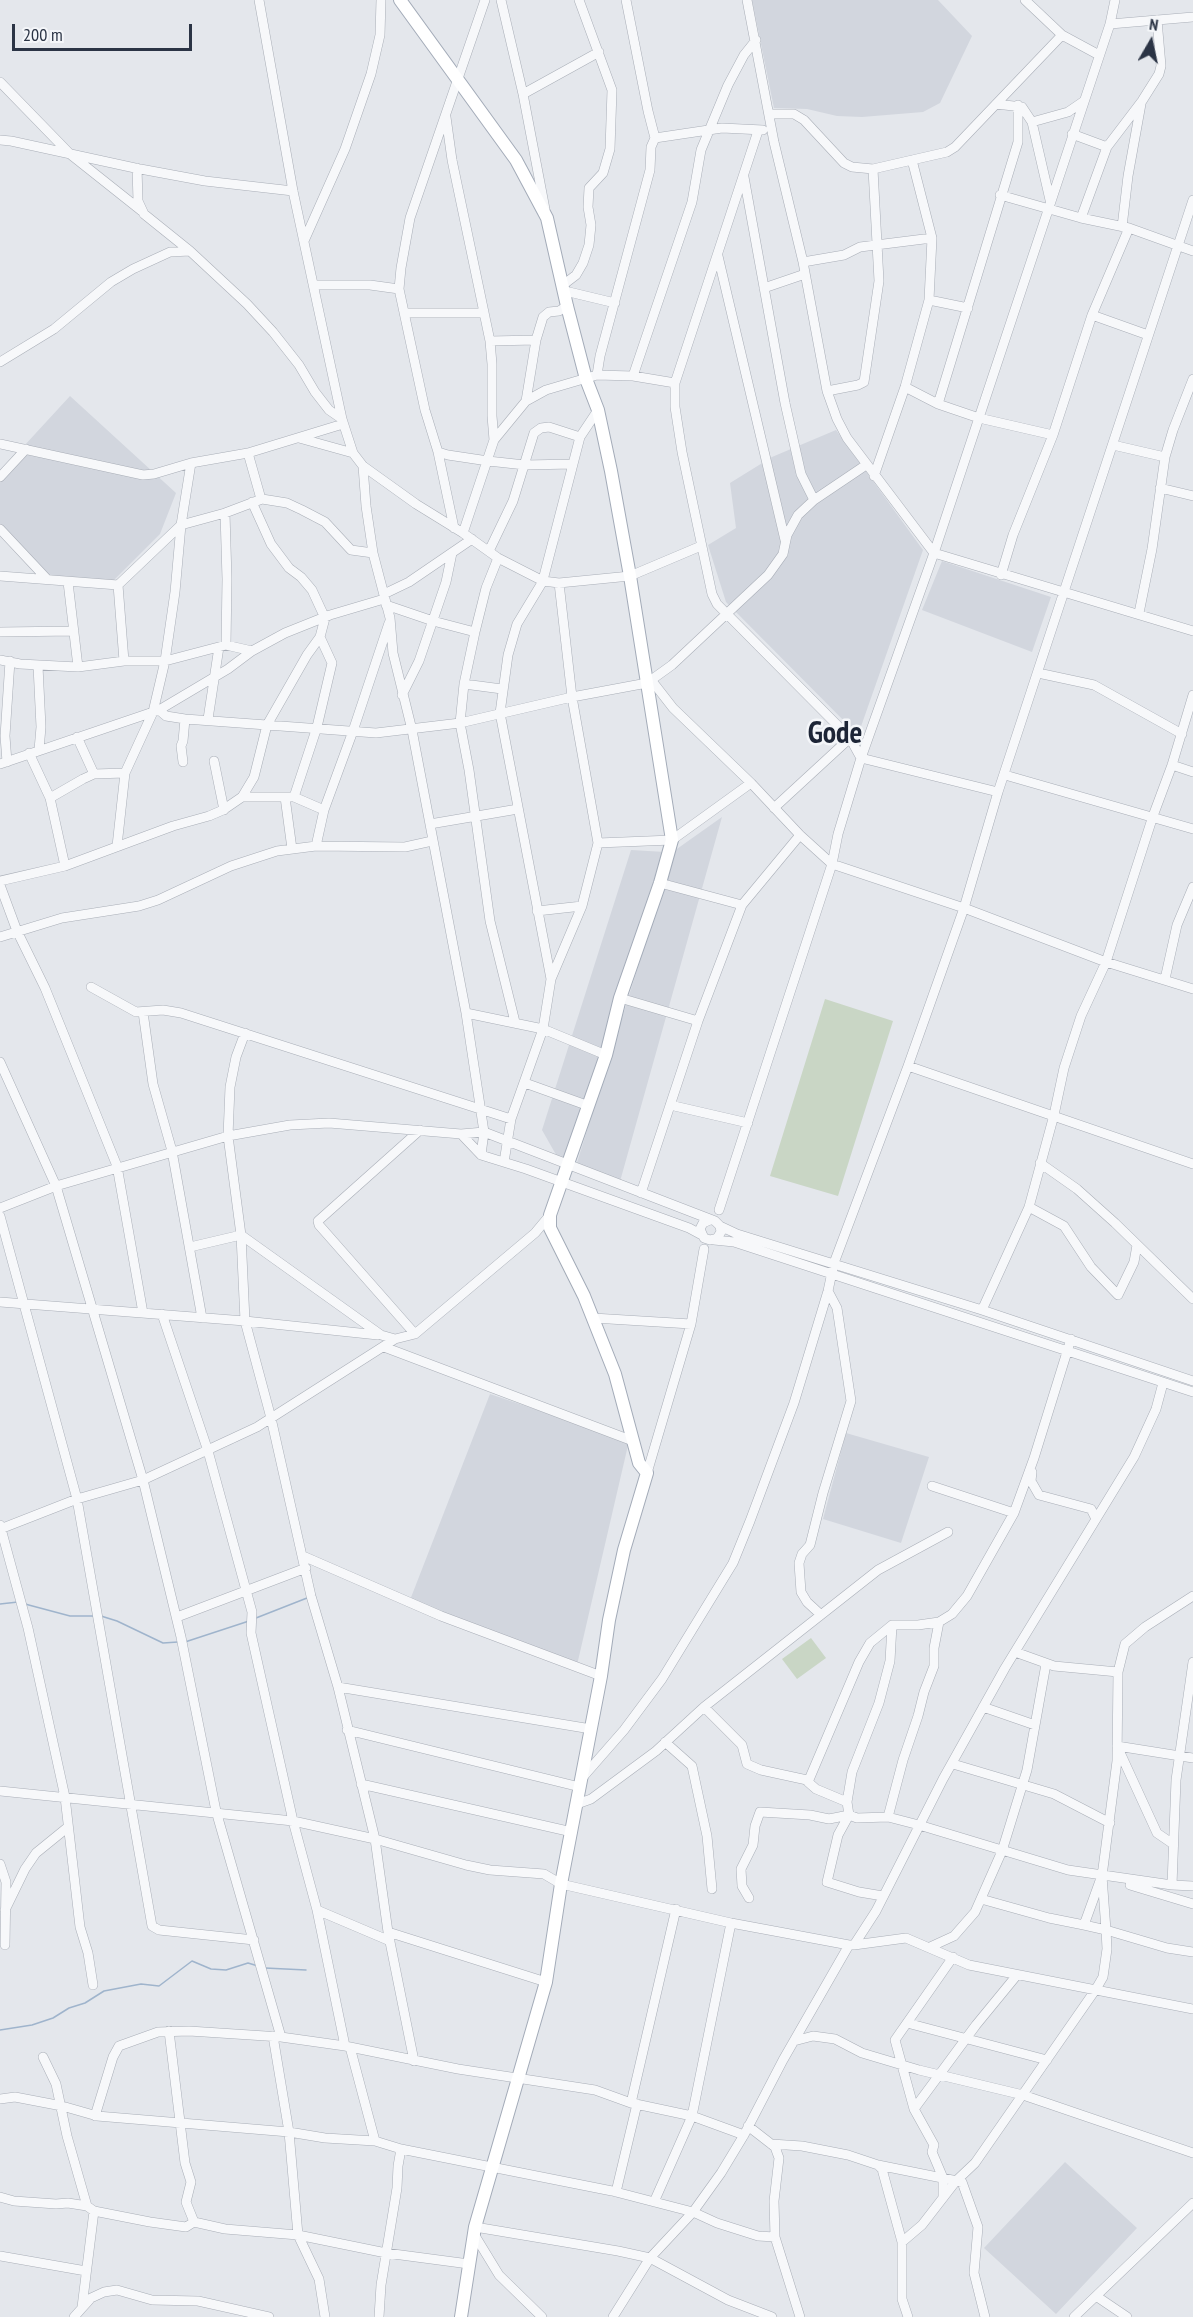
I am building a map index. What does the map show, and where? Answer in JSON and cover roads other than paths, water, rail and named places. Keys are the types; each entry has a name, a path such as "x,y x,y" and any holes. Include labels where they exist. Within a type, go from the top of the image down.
{"main road":[{"path":"400,0 516,160 547,218 567,306 591,377 598,410 649,682 672,840 660,883 620,998 590,1106 550,1215 550,1228 593,1318 615,1374 639,1462 647,1473 624,1550 609,1620 601,1676 561,1884 546,1982 491,2167 475,2230 460,2317"}],"street":[{"path":"259,0 293,191 343,421 353,453 363,466 498,558 543,581 559,583 630,576 701,546"},
{"path":"304,242 345,148 371,74 380,35 381,0"},
{"path":"454,528 399,290 400,268 410,218 485,0"},
{"path":"501,0 523,94 547,218"},
{"path":"579,0 612,90 610,149 603,173 589,188 588,207 591,225 589,245 583,263 564,288 615,303"},
{"path":"591,377 615,303 650,170 651,147 655,138 626,0"},
{"path":"747,0 771,128 803,262 827,391 842,428 866,465 934,553 1193,631"},
{"path":"1025,0 1062,35 1099,56"},
{"path":"708,1238 719,1236 715,1222 832,864 838,834 861,758 934,553 1110,24 1115,0"},
{"path":"1110,24 1193,17"},
{"path":"1081,218 1107,147 1142,101 1161,66 1157,20"},
{"path":"769,114 794,114 804,120 844,163 852,167 873,169 951,150 1062,35"},
{"path":"633,376 692,202 699,158 708,131 744,54 756,40"},
{"path":"523,94 599,52"},
{"path":"0,82 70,154 190,251 247,304 299,365 329,410 343,421"},
{"path":"1032,122 1068,112 1084,101"},
{"path":"1001,574 1013,536 1053,435 1092,315 1125,227 1128,176 1142,101"},
{"path":"996,104 1018,105 1024,109 1032,122 1050,206"},
{"path":"938,404 1018,142 1018,105"},
{"path":"445,114 490,341 492,364 494,440 463,533"},
{"path":"655,138 722,128 758,130 771,128"},
{"path":"758,130 675,383 675,407 682,452 712,594 717,604 850,738 861,758 998,792"},
{"path":"1072,134 1107,147"},
{"path":"0,140 136,168 236,185 293,191"},
{"path":"874,476 905,387 929,300 932,238 912,160"},
{"path":"136,168 138,201 143,212"},
{"path":"827,391 858,386 864,382 879,281 873,169"},
{"path":"744,175 801,474 814,500"},
{"path":"1000,195 1050,206 1081,218 1125,227 1193,251"},
{"path":"347,1730 581,1782 662,1679 733,1563 794,1402 828,1291 834,1263 964,908 998,792 1193,200"},
{"path":"803,262 844,255 860,247 932,238"},
{"path":"0,362 54,329 111,282 133,269 163,255 190,251"},
{"path":"718,255 785,543"},
{"path":"764,288 805,274"},
{"path":"313,285 370,285 399,290"},
{"path":"929,300 968,308"},
{"path":"526,401 536,340 543,317 549,312 559,311 567,306"},
{"path":"404,313 483,313"},
{"path":"1092,315 1148,334"},
{"path":"490,341 536,340"},
{"path":"494,440 526,401 546,390 591,377 633,376 675,383"},
{"path":"1139,614 1152,549 1165,457 1193,379"},
{"path":"905,387 938,404 979,418 1053,435"},
{"path":"551,979 500,713 508,655 517,624 543,581 580,437 598,410"},
{"path":"0,444 143,475 191,463 248,453 299,438 343,421"},
{"path":"489,551 513,501 534,433 541,428 560,430 580,437"},
{"path":"299,438 353,453"},
{"path":"1113,445 1165,457"},
{"path":"0,477 26,449"},
{"path":"438,452 525,465 573,464"},
{"path":"0,881 65,866 224,810 242,797 254,777 267,725 306,656 320,637 325,618 312,590 289,568 271,544 257,501 248,453"},
{"path":"117,846 125,773 156,711 175,592 181,525 191,463"},
{"path":"156,711 166,716 185,719 375,733 460,723 649,682 672,665 768,575 783,554 785,543 798,515 814,500 866,465"},
{"path":"363,466 373,554 390,618 393,653 412,730 466,1012 484,1132 481,1155"},
{"path":"1160,488 1193,496"},
{"path":"0,576 118,585 181,525 225,513 257,501 287,503 325,522 351,550 373,554"},
{"path":"208,719 223,646 227,579 225,513"},
{"path":"1,532 46,578"},
{"path":"252,651 223,646 165,661 124,661 78,667 38,666 5,661 3,763 156,711 285,633 385,600 472,539"},
{"path":"402,695 419,661 452,553"},
{"path":"498,558 486,588 475,632 464,684 460,723 476,816 490,921 515,1022"},
{"path":"68,582 78,667"},
{"path":"504,1162 511,1119 543,1029 551,979 582,906 598,843 572,697 559,583"},
{"path":"118,585 124,661"},
{"path":"385,600 433,621 475,632"},
{"path":"316,846 324,810 390,618"},
{"path":"0,632 74,631"},
{"path":"292,849 289,797 316,727 332,663 320,637"},
{"path":"38,666 41,727 39,750"},
{"path":"1038,672 1094,686 1182,734"},
{"path":"649,682 800,835 832,864 964,908 1106,962 1193,989"},
{"path":"464,684 502,689"},
{"path":"982,1310 1029,1207 1066,1062 1081,1017 1106,962 1153,816 1182,734 1190,718 1193,695"},
{"path":"183,762 181,746 185,719"},
{"path":"77,737 94,774"},
{"path":"774,808 850,738"},
{"path":"29,753 50,798 65,866"},
{"path":"214,761 224,810"},
{"path":"1172,765 1193,772"},
{"path":"50,798 94,774 125,773"},
{"path":"1005,775 1193,829"},
{"path":"598,843 672,840 751,783"},
{"path":"242,797 289,797 324,810"},
{"path":"430,824 518,809"},
{"path":"641,1193 698,1021 742,905 800,835"},
{"path":"0,937 69,917 139,906 158,900 231,866 292,849 316,846 405,847 432,841"},
{"path":"660,883 742,905"},
{"path":"0,885 17,931 45,988 117,1166 143,1312"},
{"path":"1165,979 1177,925 1189,904 1193,887"},
{"path":"537,911 582,906"},
{"path":"91,987 136,1012 163,1010 181,1012 511,1119"},
{"path":"620,998 698,1021"},
{"path":"142,1012 153,1084 172,1151 202,1318"},
{"path":"466,1012 543,1029 606,1055"},
{"path":"245,1033 236,1057 230,1087 228,1136 241,1235 245,1321 271,1418 311,1596 338,1687 375,1839 389,1937 414,2061"},
{"path":"0,1062 56,1186 142,1480 177,1617 216,1811 254,1940 277,2037 289,2132 298,2235 319,2279 325,2317"},
{"path":"908,1066 1193,1164"},
{"path":"525,1083 590,1106"},
{"path":"670,1106 748,1123"},
{"path":"0,1208 117,1166 228,1136 307,1123 461,1134 484,1132 715,1222 737,1234 1071,1339 1191,1382"},
{"path":"415,1334 319,1225 318,1221 420,1130"},
{"path":"461,1134 481,1155 689,1228 708,1238 734,1242 1193,1392"},
{"path":"1040,1163 1077,1189 1193,1299"},
{"path":"1029,1207 1064,1226 1091,1267 1118,1295 1134,1262 1137,1245"},
{"path":"93,1985 88,1953 80,1927 65,1797 28,1628 0,1528 77,1499 142,1480 208,1451 271,1418 395,1339 415,1334 535,1233 550,1215"},
{"path":"0,1216 77,1499 152,1926 159,1930 254,1940"},
{"path":"708,1238 701,1226 715,1222"},
{"path":"190,1247 241,1235 381,1335"},
{"path":"647,1473 691,1324 708,1238"},
{"path":"876,1289 879,1277"},
{"path":"820,1614 807,1602 801,1592 799,1563 802,1554 810,1545 851,1401 837,1308 828,1291"},
{"path":"0,1302 245,1321 381,1335 395,1339"},
{"path":"956,1313 960,1304"},
{"path":"162,1314 208,1451 252,1612 251,1632 293,1821 317,1910 348,2046 375,2142"},
{"path":"593,1318 691,1324"},
{"path":"807,1780 840,1711 859,1662 870,1643 892,1625 939,1622 952,1614 967,1596 1014,1514 1071,1339"},
{"path":"384,1347 633,1441"},
{"path":"1117,1367 1120,1357"},
{"path":"613,2317 650,2258 693,2212 722,2173 794,2041 883,1896 983,1707 1134,1457 1156,1409 1163,1383"},
{"path":"1034,1458 1031,1481 1039,1495 1091,1509 1096,1519"},
{"path":"932,1486 1014,1514"},
{"path":"577,1804 591,1799 665,1742 704,1707 878,1570 948,1532"},
{"path":"303,1557 441,1616 601,1676"},
{"path":"177,1617 306,1568"},
{"path":"1084,1925 1102,1876 1110,1823 1117,1746 1118,1672 1125,1644 1145,1627 1193,1596"},
{"path":"888,1817 903,1760 934,1666 934,1648 939,1622"},
{"path":"883,1896 859,1892 827,1882 838,1835 849,1815 848,1802 852,1772 879,1703 890,1661 892,1625"},
{"path":"1015,1652 1046,1664 1118,1672"},
{"path":"1172,1885 1176,1780 1179,1756 1188,1727 1193,1662"},
{"path":"930,1947 954,1936 975,1912 1002,1851 1023,1783 1046,1664"},
{"path":"338,1687 591,1729"},
{"path":"704,1707 742,1745 747,1764 761,1770 807,1780 816,1789 848,1802"},
{"path":"983,1707 1035,1725"},
{"path":"665,1742 693,1766 707,1836 712,1889"},
{"path":"1117,1746 1193,1758"},
{"path":"1117,1746 1156,1833 1173,1844"},
{"path":"953,1764 1054,1794 1110,1823"},
{"path":"361,1784 572,1832"},
{"path":"0,1791 216,1811 293,1821 375,1839 490,1870 544,1874 561,1884 731,1923 852,1945 906,1938 969,1965 1193,2009"},
{"path":"749,1898 742,1886 741,1869 753,1845 755,1826 760,1812 810,1815 829,1819 849,1815 857,1818 888,1817 1068,1870 1193,1886"},
{"path":"5,1910 25,1869 36,1853 68,1827"},
{"path":"0,1864 6,1882 5,1945"},
{"path":"1102,1876 1193,1904"},
{"path":"902,2242 922,2225 956,2181 975,2163 1103,1977 1107,1950 1102,1876"},
{"path":"981,1899 1049,1918 1106,1930 1167,1948 1193,1952"},
{"path":"317,1910 389,1937 546,1982"},
{"path":"616,2193 676,1910"},
{"path":"654,2202 692,2116 731,1923"},
{"path":"943,2198 943,2178 932,2152 934,2145 914,2109 895,2040 953,1957"},
{"path":"914,2109 964,2040 1017,1975"},
{"path":"907,2023 964,2040 1047,2060"},
{"path":"169,2031 185,2163 191,2182 186,2202 194,2222"},
{"path":"96,2116 113,2057 119,2046 158,2032 169,2031 277,2037 348,2046 414,2061 595,2090 634,2104 692,2116 746,2131 771,2144 802,2146 848,2155 878,2165 962,2182 978,2227 974,2273 985,2317"},
{"path":"794,2041 813,2036 835,2039 862,2053 939,2075 1023,2095 1193,2153"},
{"path":"43,2057 56,2084 67,2136 91,2209 82,2307"},
{"path":"0,2099 15,2097 62,2106 96,2116 289,2132 325,2138 375,2142 654,2202 693,2212 759,2236 775,2237"},
{"path":"771,2144 778,2158 774,2201 775,2237 800,2317"},
{"path":"379,2317 386,2253 398,2188 401,2149"},
{"path":"878,2165 887,2183 902,2242 902,2299 908,2317"},
{"path":"0,2197 14,2201 68,2203 150,2222 186,2227 194,2222 225,2229 298,2235 386,2253 469,2264"},
{"path":"1074,2317 1193,2203"},
{"path":"475,2230 618,2251 650,2258 728,2301 772,2317"},
{"path":"475,2230 499,2275 542,2317"},
{"path":"0,2256 86,2271"},
{"path":"74,2317 82,2307 98,2295 117,2290 152,2300 198,2301 269,2317"},
{"path":"1096,2296 1126,2317"}],"waterway":[{"path":"256,1618 307,1598"},
{"path":"0,1604 18,1602"},
{"path":"25,1604 70,1616 94,1616"},
{"path":"101,1616 117,1621 163,1643 178,1642"},
{"path":"185,1642 249,1621"},
{"path":"0,2030 32,2025 53,2018 104,1991 141,1984 159,1986 192,1961 211,1969 226,1970 248,1963 258,1966"},
{"path":"265,1968 306,1970"}],"district":[{"name":"Gode","path":"835,734"}]}
